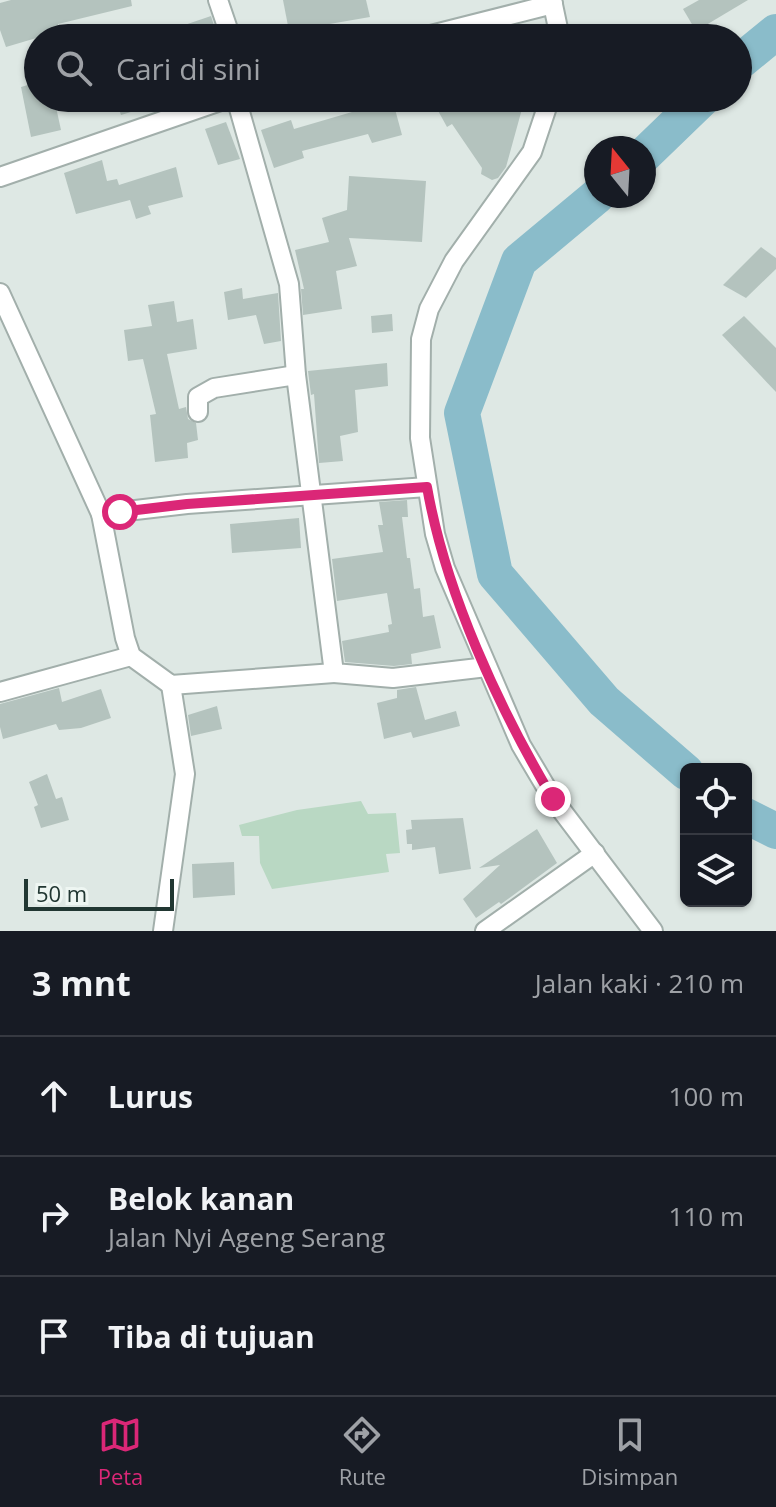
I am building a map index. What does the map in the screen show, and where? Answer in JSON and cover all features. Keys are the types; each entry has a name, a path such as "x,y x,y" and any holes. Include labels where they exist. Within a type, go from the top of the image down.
{"street":[{"path":"218,0 226,24"},
{"path":"471,24 553,2 557,24"},
{"path":"0,177 188,112"},
{"path":"240,112 289,284 296,375 334,673"},
{"path":"545,112 532,152 454,261 429,309 421,339 420,438 445,568 521,745 553,799 653,931"},
{"path":"0,293 101,514 131,656 171,685 334,673 393,678 487,667"},
{"path":"198,412 198,397 214,388 296,375"},
{"path":"101,514 187,504 427,487"},
{"path":"0,692 131,656"},
{"path":"163,931 181,822 185,774 171,685"},
{"path":"485,931 595,853"}],"green space":[{"path":"361,801 368,814 396,813 400,853 386,854 389,872 272,889 260,863 259,836 242,836 239,825 297,810"}],"building":[{"path":"11,0 131,0 132,6 58,24 24,24 24,42 6,47 0,30 0,3"},
{"path":"283,0 366,0 370,17 330,24 288,24"},
{"path":"699,0 748,0 708,24 692,24 683,9"},
{"path":"211,16 214,24 187,24"},
{"path":"26,112 57,112 61,130 31,137"},
{"path":"352,112 396,112 402,135 372,143 368,134 302,151 304,158 274,168 261,130 291,120 294,129"},
{"path":"439,112 521,112 506,167 498,178 492,180 481,174 482,168 452,124 447,127"},
{"path":"226,122 240,159 218,165 205,129"},
{"path":"102,160 107,181 117,179 119,185 176,167 183,197 148,206 151,214 136,219 130,200 76,214 64,173"},
{"path":"349,176 426,181 422,242 349,238 357,266 336,271 342,309 303,315 301,289 304,289 295,250 329,242 322,218 347,210"},
{"path":"761,247 776,258 776,269 746,298 723,285"},
{"path":"242,288 243,299 278,293 281,341 264,344 256,315 228,320 224,292"},
{"path":"174,301 177,322 193,319 197,349 167,354 179,409 186,407 188,419 196,423 198,440 187,443 188,458 155,462 150,415 156,414 143,359 128,361 124,330 152,326 148,305"},
{"path":"392,314 393,331 372,333 371,316"},
{"path":"744,316 776,348 776,392 722,335"},
{"path":"387,363 388,386 355,390 358,432 340,436 343,461 319,463 314,394 311,395 308,371"},
{"path":"407,500 408,517 402,517 414,589 420,588 423,617 434,615 441,648 411,654 412,664 394,666 345,662 342,641 389,632 388,625 392,624 387,593 337,601 332,559 383,552 378,525 383,525 379,502"},
{"path":"299,518 301,548 232,553 230,524"},
{"path":"416,687 425,720 456,711 460,726 413,738 411,732 384,739 377,703 397,698 397,690"},
{"path":"59,688 62,702 101,689 111,718 81,728 59,730 56,724 3,739 0,704"},
{"path":"217,706 222,729 191,736 188,715"},
{"path":"47,774 56,799 62,797 69,820 41,828 34,807 38,805 29,782"},
{"path":"463,818 471,869 439,874 435,847 412,850 412,844 407,844 406,830 412,829 411,820"},
{"path":"537,829 557,863 501,904 499,902 476,918 463,899 500,865 479,868"},
{"path":"234,862 235,895 193,898 192,864"}],"waterway":[{"path":"752,52 776,32"},
{"path":"656,143 689,112"},
{"path":"584,207 519,261 462,413 495,574 604,701 680,767"},
{"path":"752,819 776,831"}],"route":[{"path":"120,512 187,504 427,487 435,534 459,603 521,745 553,799"}]}
